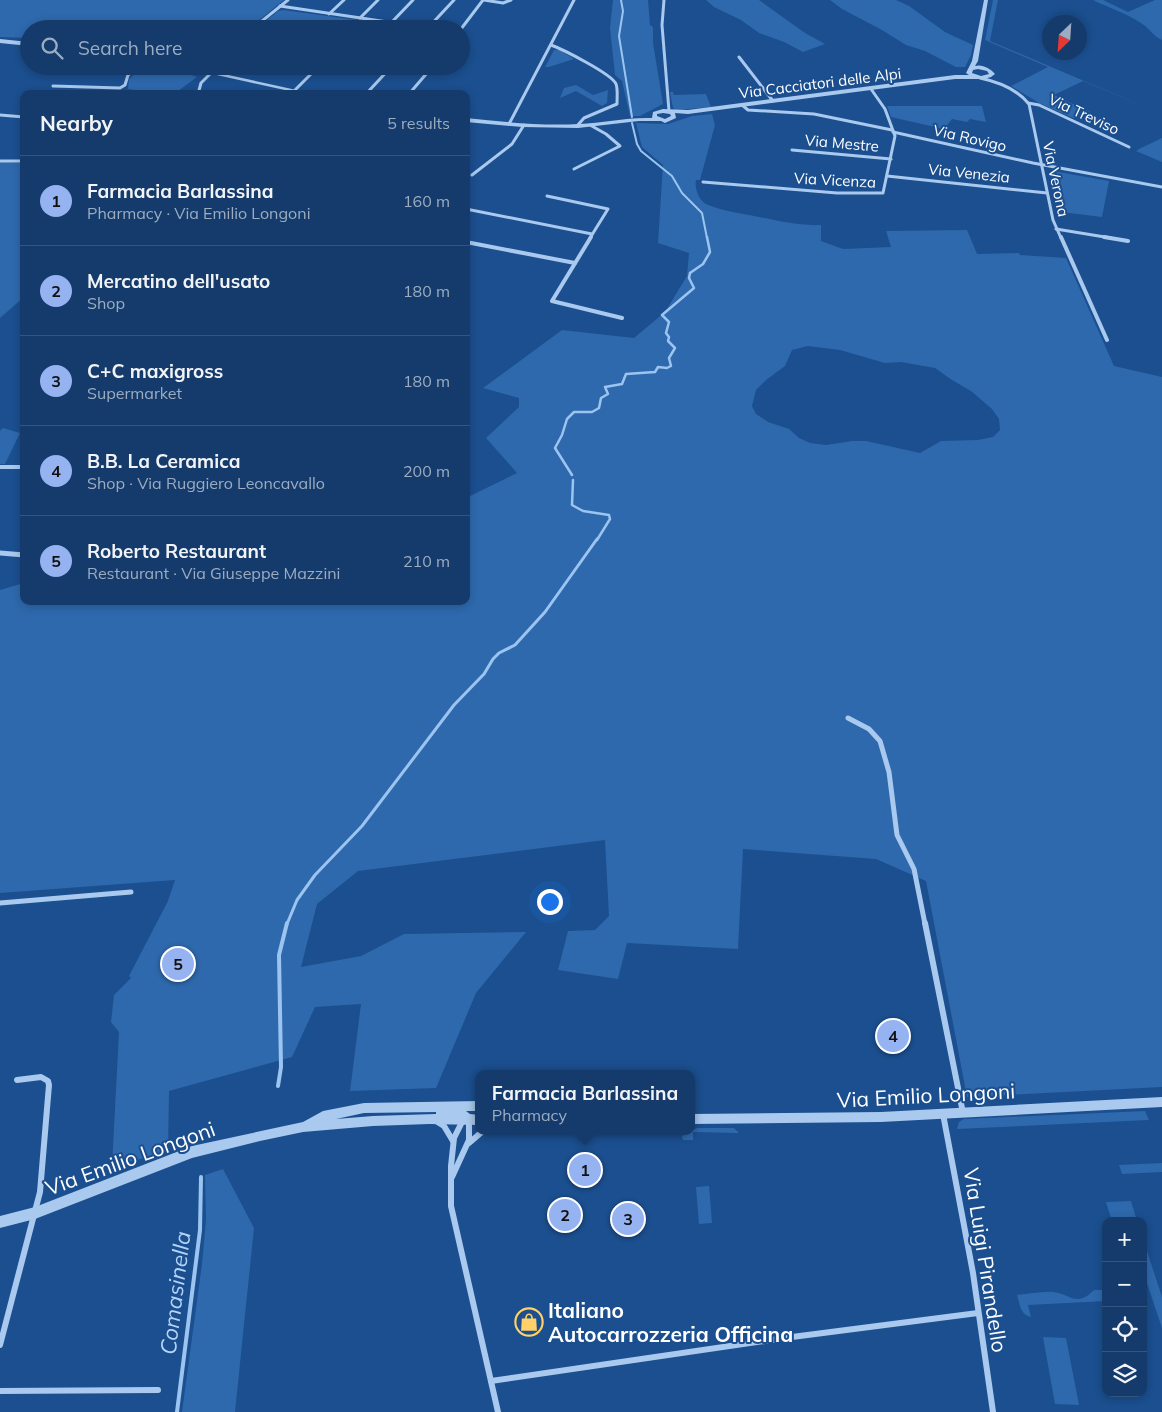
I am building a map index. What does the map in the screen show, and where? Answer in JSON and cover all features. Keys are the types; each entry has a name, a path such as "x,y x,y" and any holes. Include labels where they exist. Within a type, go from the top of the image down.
{"street":[{"path":"263,20 288,0"},
{"path":"329,14 344,0"},
{"path":"360,18 378,0"},
{"path":"394,20 413,0"},
{"path":"435,20 454,0"},
{"path":"468,20 483,0 503,3 511,0"},
{"path":"509,124 574,0"},
{"path":"664,0 662,25 669,112 674,115 673,118"},
{"path":"986,0 975,58 970,70 971,74 1003,85"},
{"path":"280,6 372,20"},
{"path":"0,41 20,43"},
{"path":"551,45 563,49 610,77 617,86 617,102 615,106 582,119 577,126"},
{"path":"739,57 773,102"},
{"path":"975,58 992,74 994,80 1021,95 1028,103"},
{"name":"Via Cacciatori delle Alpi","path":"955,78 970,70 987,69"},
{"name":"Via Cacciatori delle Alpi","path":"640,119 657,112 688,112 742,106 955,78 987,77 992,74"},
{"path":"52,86 120,88 125,85 128,75"},
{"path":"199,90 201,83 211,75"},
{"path":"217,75 295,90 310,75"},
{"path":"370,90 384,75"},
{"path":"412,90 425,75"},
{"name":"Via Vicenza","path":"703,182 879,194 884,192 895,138 885,109 871,89"},
{"name":"Via Treviso","path":"1028,103 1039,105 1129,147"},
{"name":"Via Verona","path":"1028,103 1053,220 1107,340"},
{"path":"659,120 654,117 657,112 669,104"},
{"name":"Via Rovigo","path":"742,106 748,110 814,114 1042,165 1162,187"},
{"name":"Via Cacciatori delle Alpi","path":"470,120 524,126 577,126 640,119 659,120 673,118 688,112"},
{"path":"0,116 20,117"},
{"path":"605,123 602,126 607,134"},
{"path":"574,169 620,147 607,134 594,126 588,125"},
{"path":"472,175 512,144 524,126"},
{"name":"Via Mestre","path":"792,150 891,159"},
{"path":"0,161 20,161"},
{"name":"Via Venezia","path":"887,176 1047,193"},
{"path":"547,196 607,208 552,301 622,318"},
{"path":"470,210 592,234"},
{"path":"1056,229 1128,241"},
{"path":"470,243 574,263"},
{"path":"0,467 20,467"},
{"path":"0,553 20,555"},
{"path":"848,718 875,734 886,757 894,824 900,844 914,869 963,1113"},
{"path":"0,903 131,892"},
{"path":"0,1344 42,1180 49,1085 48,1081 41,1077 16,1080"},
{"name":"Via Emilio Longoni","path":"695,1119 826,1118 943,1114 1162,1102"},
{"name":"Via Emilio Longoni","path":"303,1127 323,1116 364,1108 475,1106"},
{"name":"Via Emilio Longoni","path":"364,1108 379,1112 443,1112 460,1114 471,1119"},
{"name":"Via Luigi Pirandello","path":"943,1114 966,1233 993,1412"},
{"path":"429,1119 444,1126 451,1136 453,1146"},
{"name":"Via Emilio Longoni","path":"0,1222 35,1213 192,1152 303,1127 429,1119 471,1119"},
{"path":"471,1119 456,1131 451,1180 452,1212 498,1412"},
{"path":"451,1180 470,1133 471,1119"},
{"path":"465,1148 479,1135"},
{"path":"491,1381 792,1337 978,1313"},
{"path":"0,1391 158,1390"}],"shaded area":[{"path":"0,0 284,0 259,20 20,20 20,38 0,37"},
{"path":"613,0 648,0 650,25 653,27 653,43 663,104 640,116 630,116 622,81 615,75 610,28"},
{"path":"706,0 759,0 805,33 825,44 803,52 784,42 759,33 741,20 714,7"},
{"path":"830,0 896,0 909,6 945,32 973,45 971,55 965,67 956,67 925,51 906,45 842,9"},
{"path":"993,0 998,0 990,41 1162,114 1083,81 1054,95 1090,112 1079,118 1073,118 1039,103 1011,86 1048,67 985,40"},
{"path":"1093,0 1103,0 1128,12 1155,0 1162,0 1162,40 1135,19"},
{"path":"283,10 357,20 267,20 278,11"},
{"path":"554,50 560,50 574,59 545,67"},
{"path":"134,75 191,75 197,77 179,90 128,89 129,79"},
{"path":"576,85 593,95 608,90 607,103 602,106 576,91 560,98 564,88"},
{"path":"670,92 673,92 674,95 706,94 711,107 676,110 673,108"},
{"path":"887,106 982,106 986,122 970,119 967,122 952,119 944,129 891,117"},
{"path":"712,114 715,125 700,180 696,180 696,190 699,197 706,204 782,222 821,225 821,241 843,249 891,247 886,231 967,230 977,254 1019,253 1020,255 1066,258 1114,366 1162,377 1162,1087 967,1097 926,881 876,859 743,849 738,949 627,943 618,979 558,970 568,931 595,930 609,916 605,840 358,871 317,904 301,967 361,956 404,934 526,932 476,993 436,1088 350,1091 361,1004 315,1007 292,1057 169,1091 168,1152 112,1166 119,1032 111,1022 114,995 131,978 129,976 168,901 175,880 0,893 0,590 20,584 20,605 470,605 470,496 517,473 486,438 519,407 519,398 483,388 562,330 634,338 665,312 687,276 689,253 658,243 663,165 642,147 636,123 668,124 692,116","holes":["808,346 840,350 885,363 901,362 935,368 971,391 992,409 999,419 1000,430 993,437 978,440 941,441 920,453 866,441 826,445 810,443 799,438 789,429 768,422 756,414 752,406 756,390 785,366 792,350"]},
{"path":"1162,138 1162,162 1136,151 1139,149"},
{"path":"0,162 20,163 20,300 0,318"},
{"path":"1053,171 1109,181 1102,217 1061,212"},
{"path":"3,428 20,433 5,464 0,464 0,431"},
{"path":"1145,1111 1149,1120 957,1129 959,1122 964,1119"},
{"path":"734,1128 739,1133 695,1132 695,1129"},
{"path":"693,1135 693,1140 683,1140 682,1136"},
{"path":"1162,1163 1162,1172 1122,1174 1119,1165"},
{"path":"223,1169 254,1228 235,1412 182,1412 202,1264 206,1220 205,1175"},
{"path":"709,1186 712,1223 699,1224 696,1187"},
{"path":"1131,1201 1136,1217 1111,1217 1106,1202"},
{"path":"1147,1251 1162,1297 1162,1328 1147,1283"},
{"path":"1094,1290 1102,1290 1102,1301 1028,1305 1031,1317 1023,1312 1017,1295 1054,1292 1078,1299"},
{"path":"1043,1337 1066,1338 1079,1405 1055,1404"}],"waterway":[{"name":"Comasinella","path":"621,0 623,11 619,36 632,117"},
{"name":"Comasinella","path":"632,123 637,144 641,151 672,176 682,193 702,213 707,238"},
{"name":"Comasinella","path":"572,475 555,448 567,419 574,412 592,412 599,408 601,398 608,394 605,387 622,384 626,374 655,372 658,367 667,368 671,366 669,358 675,348 668,341 669,337 666,333 669,322 662,315 694,288 689,278 690,273 703,264 710,252 707,237"},
{"path":"573,480 572,505 583,511 609,515 610,519 597,540"},
{"path":"287,924 297,900 315,875 362,826 454,705 484,674 493,659 499,653 515,645 545,612 597,539"},
{"path":"278,1086 281,1067 279,955 287,923"},
{"name":"Comasinella","path":"177,1412 200,1230 201,1177"}],"place":[{"name":"Roberto Restaurant","path":"178,964"},
{"name":"B.B. La Ceramica","path":"893,1036"},
{"name":"Farmacia Barlassina","path":"585,1170"},
{"name":"Mercatino dell'usato","path":"565,1215"},
{"name":"C+C maxigross","path":"628,1219"},
{"name":"Italiano Autocarrozzeria Officina","path":"529,1322"}]}
